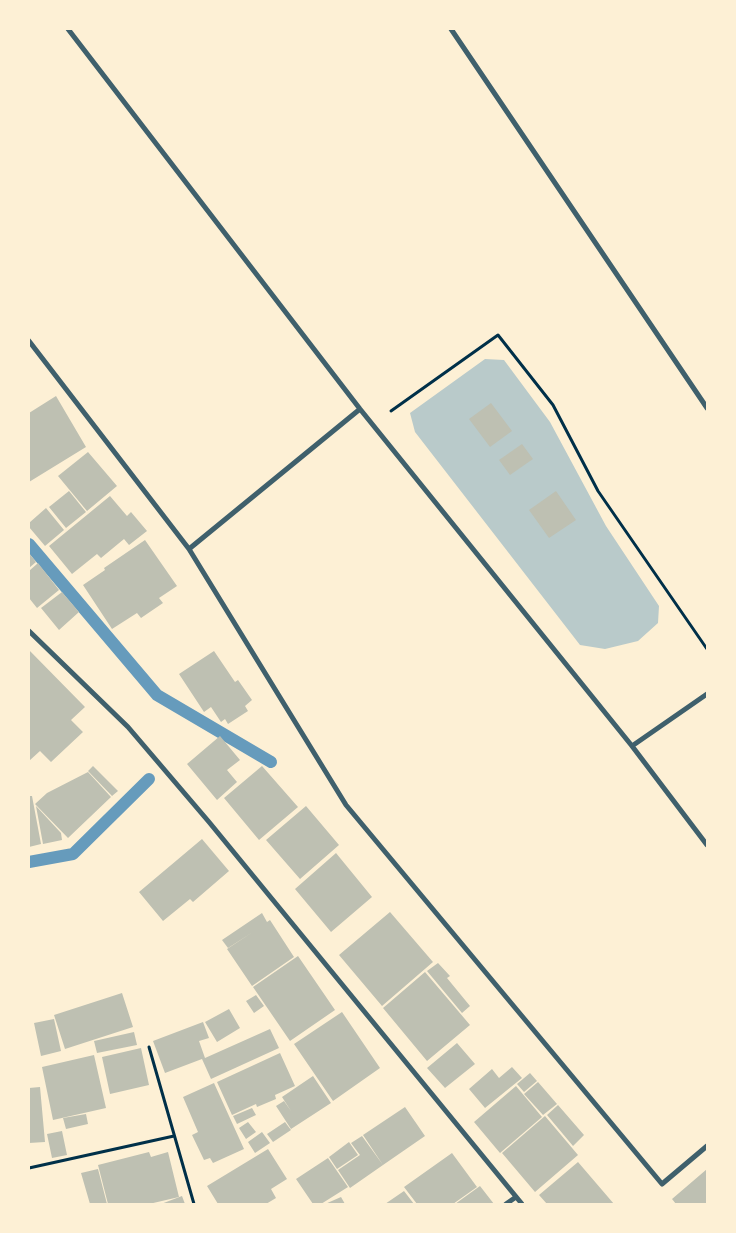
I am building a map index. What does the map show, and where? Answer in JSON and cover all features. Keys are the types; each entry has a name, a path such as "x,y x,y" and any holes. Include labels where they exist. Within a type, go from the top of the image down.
{"street":[{"path":"68,29 360,409 632,746 707,845"},
{"path":"451,29 707,408"},
{"path":"29,341 189,549 346,805 662,1184 707,1146"},
{"path":"189,549 360,409"},
{"path":"29,631 128,727 209,822 522,1204"},
{"path":"632,746 707,694"},
{"path":"506,1204 516,1197"}],"path":[{"path":"372,424 498,335 553,404 598,491 707,649"},
{"path":"148,1047 194,1204"},
{"path":"29,1168 174,1136"}],"shaded area":[{"path":"485,359 504,360 550,422 606,526 659,606 658,623 638,641 605,649 580,645 415,432 410,413"}],"building":[{"path":"56,396 86,447 29,482 29,413"},
{"path":"491,403 512,431 490,447 469,419"},
{"path":"522,444 533,459 510,475 499,460"},
{"path":"88,452 117,486 87,511 58,476"},
{"path":"69,491 86,512 66,528 49,507"},
{"path":"556,491 576,520 549,538 529,510"},
{"path":"110,496 127,516 131,512 147,531 129,545 124,539 101,558 97,554 72,574 49,546"},
{"path":"46,508 64,530 45,546 29,527 29,523"},
{"path":"145,540 177,586 159,598 163,603 141,618 137,613 112,629 83,585"},
{"path":"29,553 36,562 29,568"},
{"path":"38,563 59,590 37,608 29,598 29,571"},
{"path":"62,592 79,612 59,630 41,608"},
{"path":"29,650 85,707 71,720 83,732 51,762 40,751 29,761"},
{"path":"214,651 235,682 238,680 252,700 245,706 248,711 228,724 225,719 221,722 211,707 204,712 179,674"},
{"path":"220,736 240,760 227,770 237,782 217,800 187,764"},
{"path":"93,766 118,791 112,796 88,771"},
{"path":"262,766 298,807 259,840 224,798"},
{"path":"88,772 111,797 68,838 35,804 47,793"},
{"path":"29,796 32,796 41,844 29,847"},
{"path":"36,806 61,833 62,840 43,844"},
{"path":"306,806 339,845 300,879 266,840"},
{"path":"202,839 229,871 193,902 190,899 163,921 139,892"},
{"path":"336,853 372,897 331,932 295,889"},
{"path":"390,912 433,962 382,1006 339,955"},
{"path":"262,913 267,922 270,920 294,957 252,986 227,949 253,932 228,948 222,940"},
{"path":"298,956 335,1010 290,1041 253,987"},
{"path":"438,963 450,976 447,978 470,1006 462,1013 427,971"},
{"path":"425,972 470,1025 427,1061 383,1008"},
{"path":"122,993 133,1027 65,1049 54,1015"},
{"path":"256,995 264,1006 254,1013 246,1001"},
{"path":"229,1009 240,1028 217,1042 205,1022"},
{"path":"342,1012 380,1068 333,1101 294,1044"},
{"path":"54,1019 61,1051 41,1056 34,1023"},
{"path":"203,1022 209,1038 199,1041 205,1058 270,1029 279,1048 211,1079 202,1059 165,1073 153,1041"},
{"path":"134,1032 137,1045 97,1053 94,1041"},
{"path":"457,1043 475,1064 445,1088 427,1068"},
{"path":"141,1048 149,1085 110,1094 102,1057"},
{"path":"280,1053 295,1086 275,1095 276,1099 257,1107 256,1104 232,1115 217,1082"},
{"path":"94,1055 106,1108 53,1120 42,1067"},
{"path":"512,1067 522,1078 485,1108 469,1089 492,1069 499,1078"},
{"path":"530,1073 537,1081 524,1092 517,1084"},
{"path":"313,1076 331,1103 291,1129 276,1106 284,1101 291,1111 282,1097"},
{"path":"538,1082 557,1104 543,1115 524,1094"},
{"path":"214,1083 244,1149 213,1163 210,1158 204,1160 192,1135 198,1132 183,1097"},
{"path":"516,1086 542,1117 500,1153 474,1122"},
{"path":"40,1087 45,1142 29,1143 29,1088"},
{"path":"558,1105 584,1135 573,1146 547,1115"},
{"path":"405,1107 425,1136 383,1165 363,1135"},
{"path":"252,1108 256,1115 237,1124 233,1116"},
{"path":"86,1114 88,1124 66,1129 63,1118"},
{"path":"545,1116 578,1155 535,1192 502,1153"},
{"path":"248,1122 256,1132 246,1139 239,1128"},
{"path":"285,1122 291,1130 273,1142 267,1134"},
{"path":"62,1131 67,1155 52,1158 47,1134"},
{"path":"262,1132 270,1143 255,1153 248,1142"},
{"path":"362,1136 383,1165 350,1188 338,1170 360,1155 351,1143"},
{"path":"349,1142 358,1155 337,1169 329,1157"},
{"path":"268,1149 287,1179 271,1189 276,1198 266,1204 218,1204 207,1186"},
{"path":"149,1152 151,1157 168,1152 179,1197 149,1204 108,1204 98,1165"},
{"path":"452,1153 477,1187 453,1204 417,1204 404,1187"},
{"path":"328,1158 348,1187 321,1204 313,1204 296,1179"},
{"path":"578,1162 614,1204 547,1204 539,1195"},
{"path":"98,1169 107,1204 90,1204 81,1173"},
{"path":"707,1169 707,1204 676,1204 672,1199"},
{"path":"480,1186 494,1204 455,1204"},
{"path":"404,1191 414,1204 385,1204"},
{"path":"182,1196 185,1204 161,1204"},
{"path":"341,1197 345,1204 325,1204"}],"waterway":[{"path":"29,544 157,695 271,762"},
{"path":"29,862 73,854 149,779"}]}
